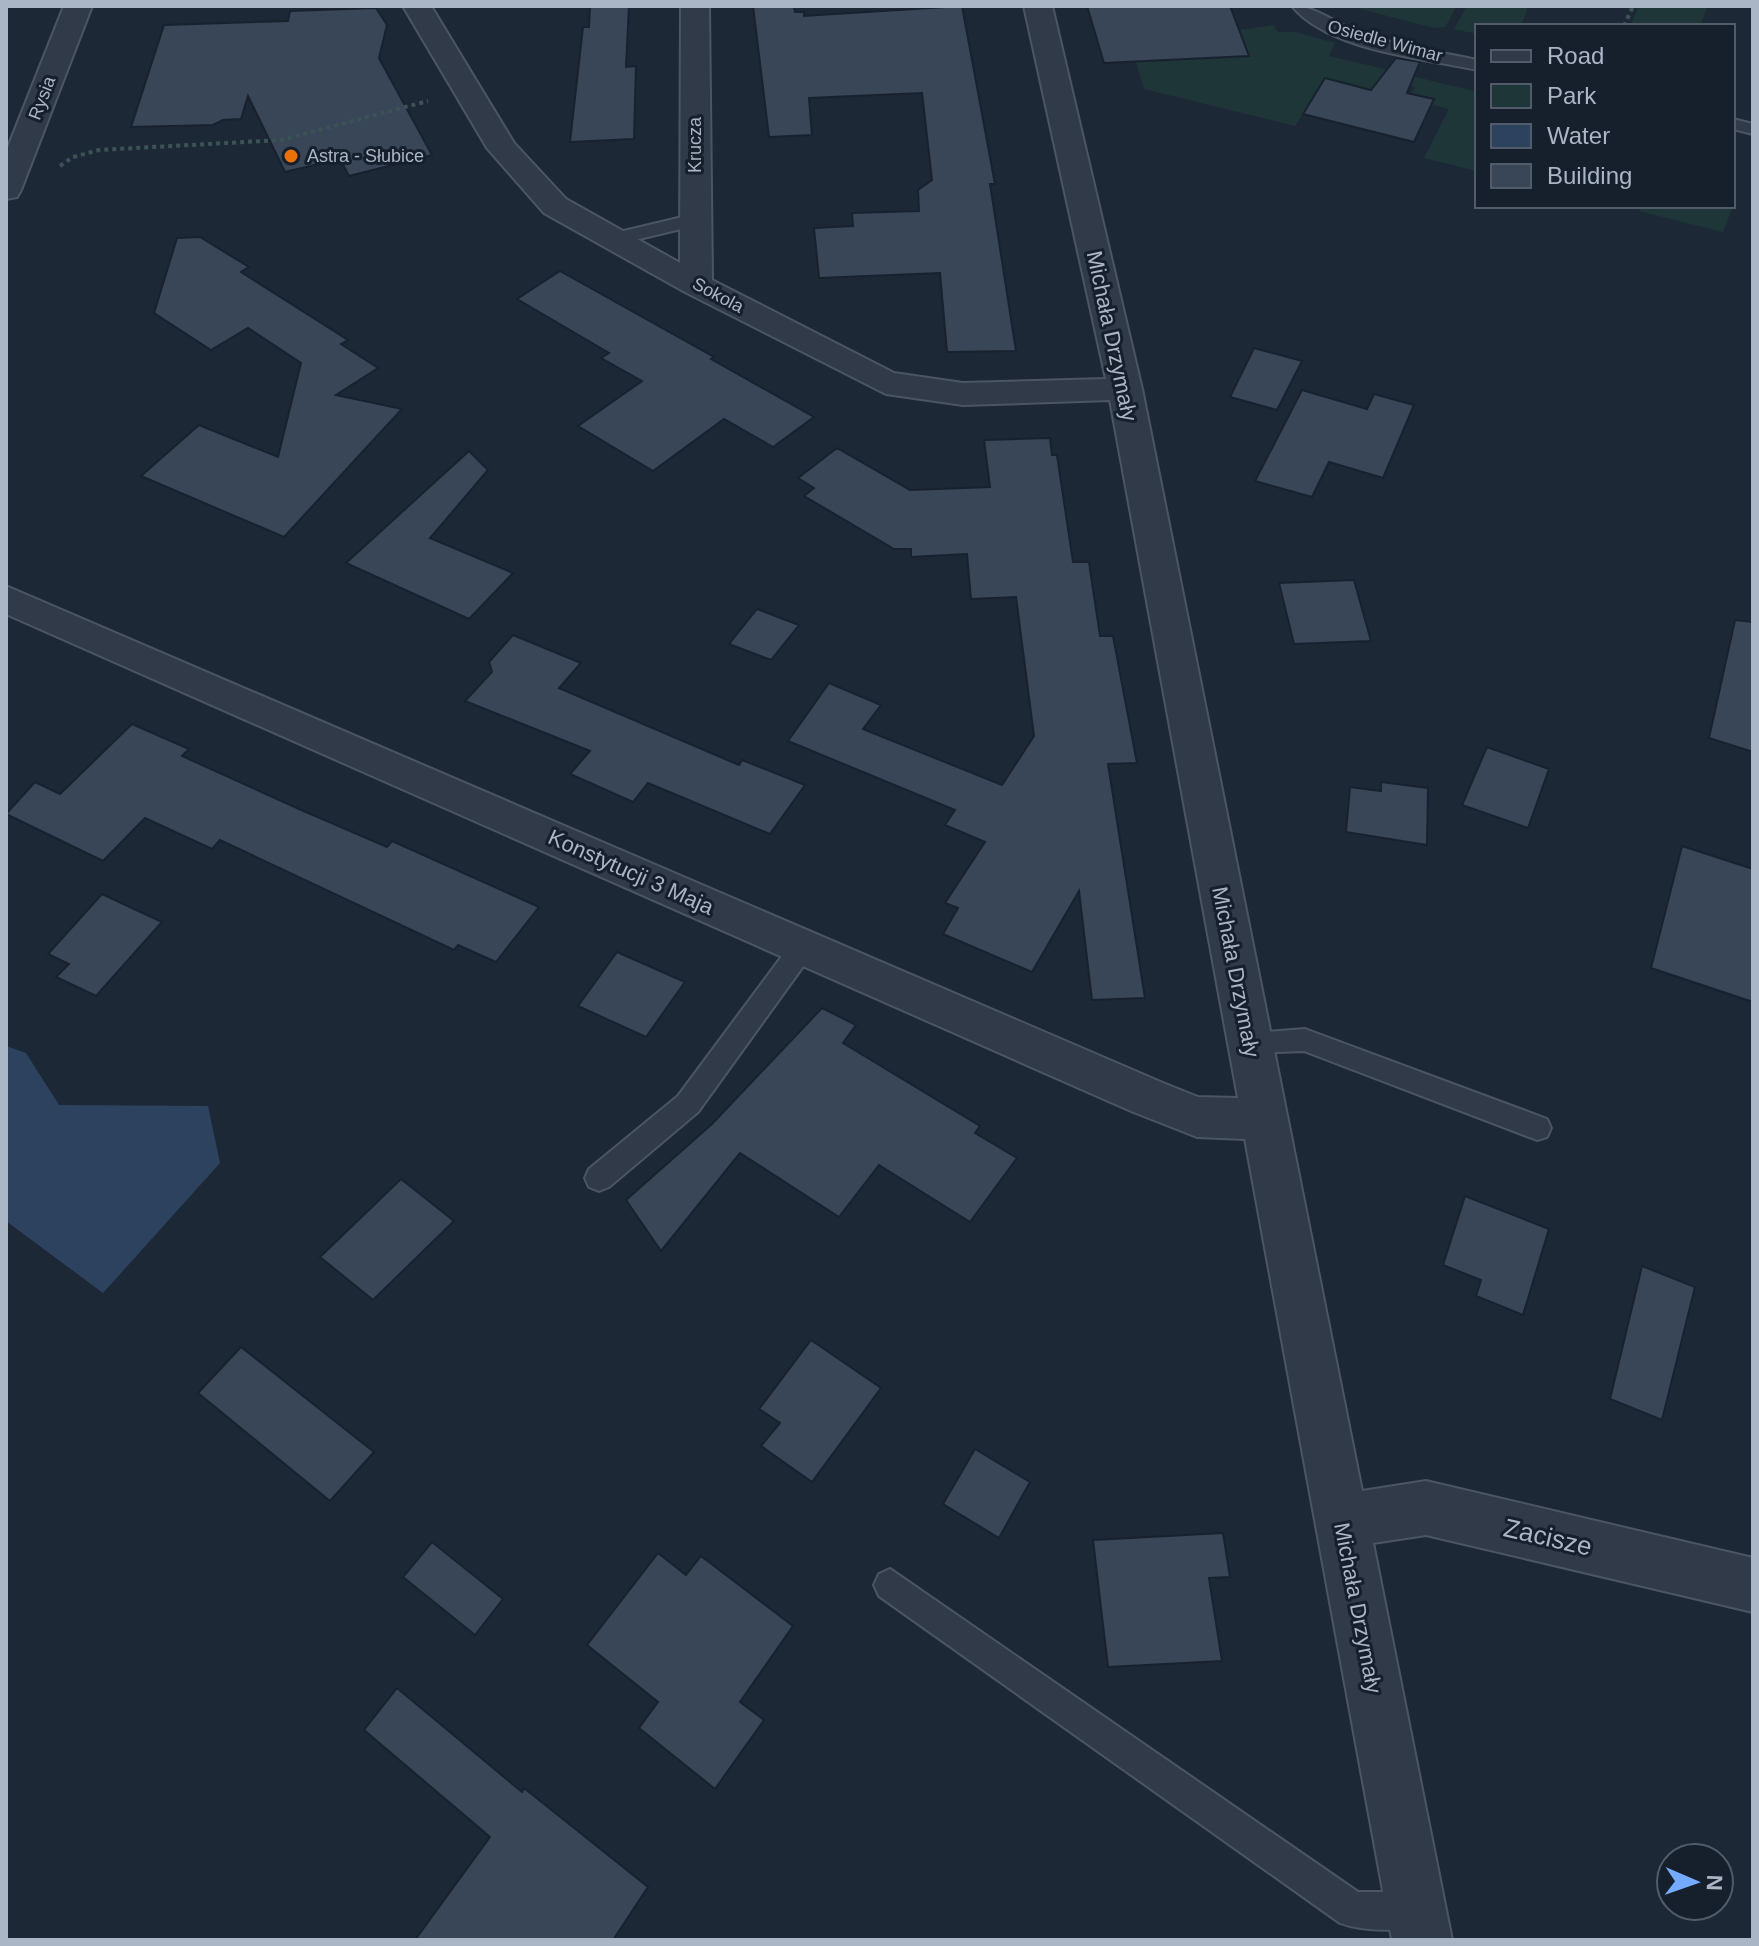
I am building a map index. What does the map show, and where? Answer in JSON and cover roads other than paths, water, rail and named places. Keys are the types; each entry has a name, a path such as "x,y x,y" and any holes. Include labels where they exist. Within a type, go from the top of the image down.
{"street":[{"name":"Rysia","path":"6,190 78,6"},
{"name":"Sokola","path":"417,6 502,148 555,206 696,285 886,383 963,394 1125,389"},
{"name":"Krucza","path":"695,6 696,285"},
{"name":"Michała Drzymały","path":"1038,6 1125,389 1262,1119 1419,1925"},
{"name":"Konstytucji 3 Maja","path":"6,599 1197,1117 1262,1119"},
{"name":"Zacisze","path":"1341,1521 1426,1508 1753,1585"}],"lane":[{"name":"Osiedle Wimar","path":"1300,6 1314,21 1339,32 1475,65"},
{"path":"614,239 695,220"},
{"path":"599,1178 688,1104 803,947"},
{"path":"1249,1042 1305,1040 1537,1128"},
{"path":"890,1585 1353,1910 1419,1925"}],"water":[{"path":"6,1046 26,1053 59,1105 208,1106 220,1163 103,1293 6,1221"}],"place":[{"name":"Astra - Słubice","path":"291,156"}]}
